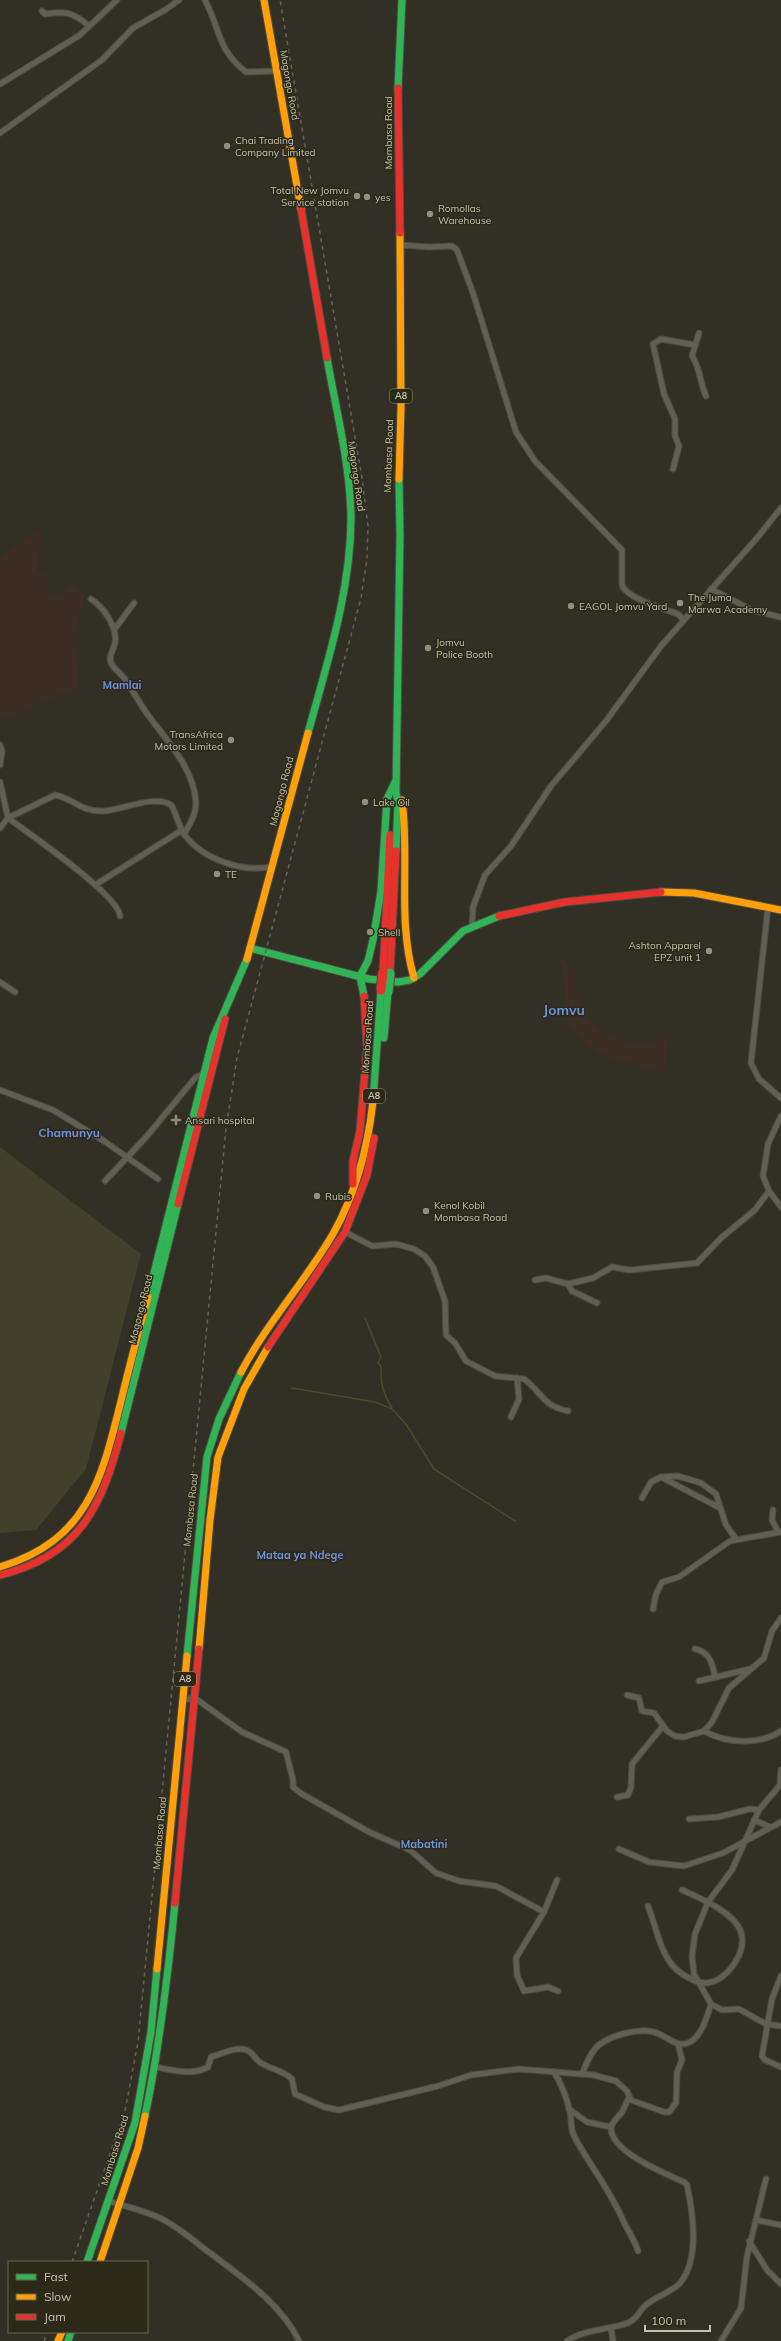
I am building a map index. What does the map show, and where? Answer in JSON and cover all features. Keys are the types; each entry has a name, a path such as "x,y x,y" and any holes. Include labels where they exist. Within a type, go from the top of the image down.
{"main road":[{"name":"Magongo Road","path":"0,1567 24,1560 43,1550 62,1534 92,1495 108,1463 214,1034 250,948 273,866 336,623 350,559 351,510 349,483 264,0"},
{"name":"Mombasa Road","path":"87,2261 109,2201 134,2123 151,2032 203,1491 212,1438 247,1361 334,1232 353,1190 367,1146 379,1063 390,973 398,802 396,793 396,779 400,245 397,144 398,51 402,0"},
{"path":"353,1190 354,1161 360,1131 368,1047 364,988 360,976 367,962 375,935 387,799 396,779"},
{"path":"396,779 404,809 407,844 404,912 409,965 414,978"},
{"path":"250,948 373,979 398,982 414,978 432,965 452,941 472,925 512,912 539,907 661,892 694,893 781,910"},
{"name":"Magongo Road","path":"0,1575 40,1563 54,1554 76,1534 96,1507 230,997"},
{"name":"Mombasa Road","path":"100,2261 138,2148 156,2067 166,1991 195,1698 210,1520 218,1457 244,1389 256,1365 345,1232 367,1175 375,1128 379,1063"}],"street":[{"path":"0,84 73,40 117,0"},
{"path":"0,133 102,60 133,28 165,10 179,0"},
{"path":"205,0 225,51 233,62 251,73 276,71"},
{"path":"42,11 46,14 62,11 70,13 89,26"},
{"path":"400,245 429,247 452,246 457,250 490,345 508,412 516,432 525,448 550,477 622,550 622,585 624,589 637,598 678,614 683,619"},
{"path":"699,333 692,356 697,362 700,383 706,396"},
{"path":"673,469 679,446 675,436 674,419 664,394 653,353 653,344 661,339 696,346"},
{"path":"472,925 473,907 485,875 511,846 551,786 606,721 683,619 711,590 781,508"},
{"path":"711,590 754,611 781,617"},
{"path":"91,599 97,602 114,630 116,642 110,653 112,664 121,674 148,715 173,746 190,780 196,802 195,810 183,832 95,885"},
{"path":"114,630 134,603"},
{"path":"0,745 2,751 0,765"},
{"path":"0,782 8,818 55,852 95,885 118,906 120,916"},
{"path":"0,828 8,818 55,795 82,808 93,811 115,809 160,800 172,806 183,832 211,856 230,865 244,868 273,866"},
{"path":"768,907 751,1063 759,1079 781,1098"},
{"path":"0,982 15,992"},
{"path":"106,1181 194,1078 205,1073"},
{"path":"0,1090 53,1110 158,1179"},
{"path":"781,1116 768,1144 763,1176 769,1192 781,1207"},
{"path":"535,1280 546,1278 568,1284 593,1278 612,1267 630,1270 697,1263 721,1238 758,1206 769,1192"},
{"path":"345,1232 372,1246 401,1245 414,1249 425,1256 433,1267 446,1301 445,1332 447,1337 455,1343 466,1361 494,1376 527,1380 552,1406 568,1411"},
{"path":"568,1284 572,1291 596,1303"},
{"path":"511,1417 519,1399 517,1378"},
{"path":"642,1498 651,1482 661,1477 678,1476 701,1483 716,1494 726,1526 736,1539"},
{"path":"661,1477 720,1508"},
{"path":"653,1610 662,1582 678,1577 722,1545 736,1539 779,1532 772,1520 772,1510"},
{"path":"627,1695 640,1698 642,1711 654,1713 663,1726 675,1736 684,1737 704,1731 712,1722 729,1688 750,1668 764,1658 774,1627 781,1618"},
{"path":"695,1649 703,1651 709,1657 715,1676"},
{"path":"699,1681 750,1668"},
{"path":"183,1700 195,1698 242,1732 286,1752 293,1780 293,1787 302,1794 368,1832 410,1850 436,1873 459,1881 496,1886 544,1912"},
{"path":"617,1797 628,1795 631,1788 632,1764 663,1726"},
{"path":"704,1731 720,1740 738,1739 748,1743 771,1736 781,1731"},
{"path":"781,1770 781,1785 759,1810 732,1870 708,1902 700,1919 693,1945 692,1965 698,1981 711,2004 722,2010 739,2010 766,2024 781,2026"},
{"path":"689,1819 718,1818 750,1809 759,1810"},
{"path":"754,1820 770,1826"},
{"path":"619,1849 649,1862 684,1866 723,1853 770,1826 781,1822"},
{"path":"558,1880 544,1912 517,1955 517,1975 524,1991 548,1987 558,1991"},
{"path":"648,1906 663,1951 678,1970 698,1981 706,1983 717,1981 725,1975 735,1961 741,1947 741,1932 737,1925 708,1902 682,1890"},
{"path":"781,1976 772,1999 766,2024 762,2057 765,2060 781,2067"},
{"path":"582,2074 598,2046 623,2035 643,2031 654,2032 678,2044 689,2042 698,2034 711,2004"},
{"path":"156,2067 184,2072 203,2071 209,2066 211,2057 237,2050 245,2050 252,2054 260,2063 276,2068 292,2078 294,2094 324,2107 340,2110 438,2086 481,2073 518,2069 582,2074 618,2082 627,2090 630,2098 664,2112 669,2112 674,2109 677,2098 677,2072 682,2058 678,2044"},
{"path":"554,2072 569,2109 574,2135 592,2168 618,2207 622,2218 632,2234 638,2251"},
{"path":"611,2127 630,2098"},
{"path":"569,2109 587,2122 611,2127"},
{"path":"567,2341 581,2334 611,2328 633,2320 647,2304 681,2282 690,2263 693,2224 686,2183 651,2168 624,2148 615,2138 611,2127"},
{"path":"721,2341 742,2308 750,2241 766,2179"},
{"path":"109,2201 153,2215 176,2227 242,2278 269,2303 288,2324 299,2341"},
{"path":"756,2220 781,2225"},
{"path":"750,2241 767,2270 781,2284"},
{"path":"611,2328 613,2341"}],"shaded area":[{"path":"42,531 37,570 49,577 48,594 63,597 70,585 85,596 71,642 77,650 78,687 3,719 0,714 0,558"},
{"path":"561,955 567,965 577,968 577,1000 586,1016 593,1024 611,1036 626,1043 632,1044 655,1041 668,1036 664,1073 608,1057 588,1045 579,1036 569,1023 566,1015 565,991 560,964"},
{"path":"0,1147 141,1254 86,1469 36,1530 0,1533"}],"waterway":[{"path":"365,1318 381,1357 378,1363 381,1366 383,1388 392,1408"},
{"path":"292,1388 375,1402 392,1409 406,1424 434,1469 515,1521"}],"railway":[{"path":"72,2261 125,2111 138,2042 226,1128 237,1058 361,598 367,559 368,526 362,478 280,0"},
{"path":"44,2341 47,2333"}],"traffic: fast":[{"path":"398,88 402,0"},
{"path":"308,733 337,626 347,572 350,545 351,517 348,477 327,358"},
{"path":"396,851 398,802 396,793 400,535 399,479"},
{"path":"364,996 360,976 368,961 373,940 381,891 387,799 395,782"},
{"path":"250,948 369,979 398,982 410,980 420,974 463,931 499,916"},
{"path":"148,1297 213,1038 247,959"},
{"path":"388,992 390,973"},
{"path":"373,1101 381,990"},
{"path":"384,1038 388,992"},
{"path":"121,1433 178,1204"},
{"path":"187,1656 207,1457 219,1419 241,1372"},
{"path":"145,2116 163,2010 175,1903"},
{"path":"87,2261 135,2123 151,2032 157,1969"},
{"path":"68,2341 71,2333"}],"traffic: slow":[{"path":"264,0 301,209"},
{"path":"399,479 401,408 400,233"},
{"path":"247,959 308,733"},
{"path":"402,800 405,845 406,934 414,978"},
{"path":"661,892 694,893 781,910"},
{"path":"241,1372 274,1319 322,1252 341,1218 360,1169 368,1135 373,1101"},
{"path":"0,1567 30,1555 54,1540 72,1523 87,1502 98,1479 107,1454 148,1297"},
{"path":"199,1649 210,1520 218,1457 244,1389 268,1347"},
{"path":"157,1969 187,1656"},
{"path":"100,2261 138,2148 145,2116"},
{"path":"58,2341 62,2333"}],"traffic: jam":[{"path":"398,88 400,233"},
{"path":"301,209 327,358"},
{"path":"383,972 390,835"},
{"path":"390,973 396,851"},
{"path":"499,916 565,902 661,892"},
{"path":"381,990 383,972"},
{"path":"353,1184 353,1161 360,1131 367,1047 364,996"},
{"path":"178,1204 225,1019"},
{"path":"268,1347 345,1232 367,1175 374,1138"},
{"path":"0,1575 27,1566 50,1555 68,1541 83,1525 105,1484 114,1460 121,1433"},
{"path":"175,1903 199,1649"}],"place":[{"name":"Chai Trading Company Limited","path":"227,146"},
{"name":"Total New Jomvu Service station","path":"357,196"},
{"name":"yes","path":"367,197"},
{"name":"Romollas Warehouse","path":"430,214"},
{"name":"The Juma Marwa Academy","path":"680,603"},
{"name":"EAGOL Jomvu Yard","path":"571,606"},
{"name":"Jomvu Police Booth","path":"428,648"},
{"name":"TransAfrica Motors Limited","path":"231,740"},
{"name":"Lake Oil","path":"365,802"},
{"name":"TE","path":"217,874"},
{"name":"Shell","path":"370,932"},
{"name":"Ashton Apparel EPZ unit 1","path":"709,951"},
{"name":"Ansari hospital","path":"176,1120"},
{"name":"Rubis","path":"317,1196"},
{"name":"Kenol Kobil Mombasa Road","path":"426,1211"}],"district":[{"name":"Mamlai","path":"122,685"},
{"name":"Jomvu","path":"564,1010"},
{"name":"Chamunyu","path":"69,1133"},
{"name":"Mataa ya Ndege","path":"300,1555"},
{"name":"Mabatini","path":"424,1844"}]}
